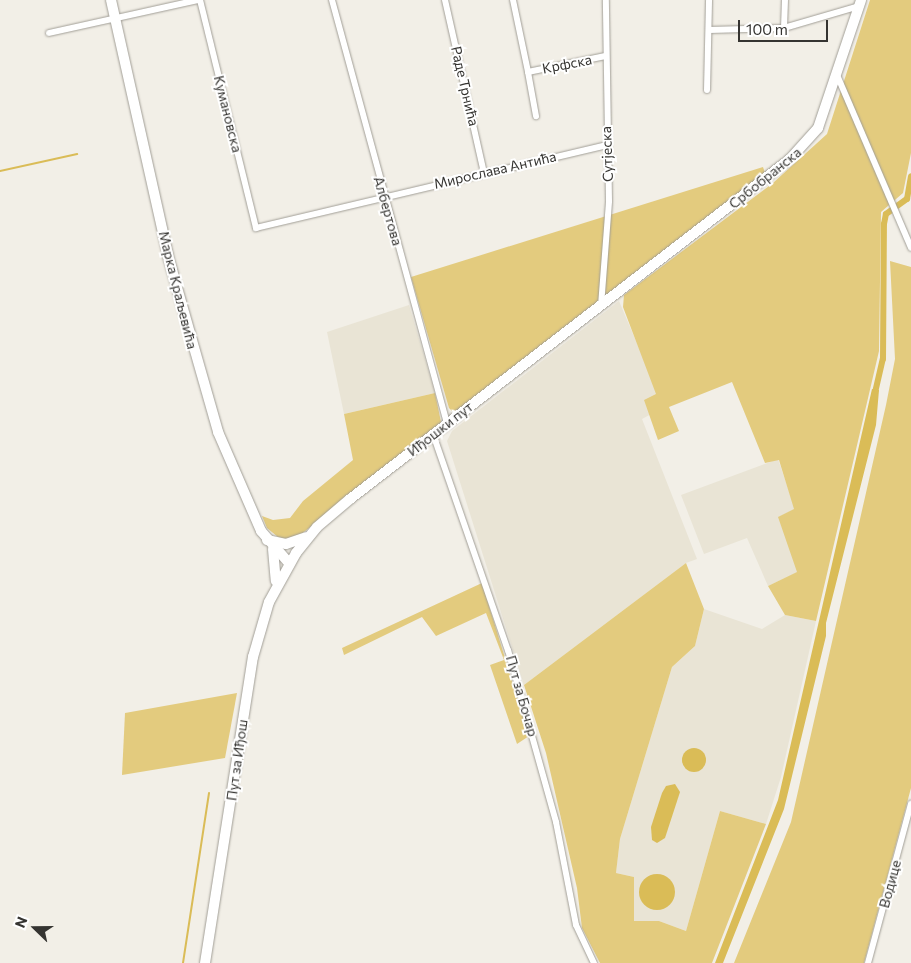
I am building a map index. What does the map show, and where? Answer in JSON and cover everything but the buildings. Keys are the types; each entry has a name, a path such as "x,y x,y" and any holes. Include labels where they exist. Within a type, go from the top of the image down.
{"main road":[{"name":"Марка Краљевића","path":"111,0 145,158 197,365 218,432 269,542 289,563"},
{"name":"Србобранска","path":"600,307 790,159 818,128 838,75 860,3"},
{"name":"Иђошки пут","path":"289,563 311,534 350,499 447,422 600,307"},
{"path":"274,590 277,570 269,542 286,544 311,534"},
{"name":"Пут за Иђош","path":"205,963 249,680 261,626 274,590 289,563"}],"street":[{"path":"49,33 199,0"},
{"name":"Кумановска","path":"199,0 256,228"},
{"name":"Албертова","path":"332,0 447,422"},
{"name":"Раде Трнића","path":"445,0 484,173"},
{"name":"Крфска","path":"513,0 536,116"},
{"name":"Сутјеска","path":"600,307 609,201 606,144 606,0"},
{"path":"708,90 709,0"},
{"path":"784,28 785,0"},
{"path":"709,30 784,28 860,3"},
{"name":"Крфска","path":"528,72 605,56"},
{"path":"838,75 911,248"},
{"name":"Мирослава Антића","path":"256,228 606,144"},
{"name":"Пут за Бочар","path":"433,434 508,650 556,822 576,925 594,963"},
{"name":"Водице","path":"868,963 911,804"}],"shaded area":[{"path":"870,0 911,0 911,153 903,193 881,212 879,351 816,621 785,615 768,586 797,572 778,517 794,509 779,460 765,463 732,382 669,407 679,431 658,440 644,400 656,394 623,307 624,295 773,183 827,134"},
{"path":"763,167 765,173 458,411 453,412 449,408 411,277"},
{"path":"890,261 911,267 911,788 864,963 734,963 791,822 886,405 895,359"},
{"path":"619,301 664,407 642,419 697,559 686,563 524,685 447,441 452,431"},
{"path":"409,305 435,393 344,414 327,332"},
{"path":"872,389 879,390 876,425 826,623 826,636 784,809 723,963 715,963 778,800"},
{"path":"435,393 441,422 299,536 284,542 267,528 262,516 273,520 290,518 303,501 353,460 344,414"},
{"path":"778,459 795,509 779,517 798,572 768,586 747,538 704,554 681,495"},
{"path":"686,563 704,609 695,646 672,667 620,839 616,873 634,877 634,921 659,921 686,931 720,811 766,824 712,963 600,963 582,928 577,888 546,753 524,685"},
{"path":"482,583 529,736 517,744 490,665 504,660 486,613 436,636 422,617 344,655 342,648"},
{"path":"704,609 762,629 785,615 816,621 781,777 766,824 720,811 686,931 659,921 633,921 634,877 616,873 620,839 672,667 695,646"},
{"path":"237,693 225,758 122,775 125,713"},
{"path":"694,748 703,751 706,760 703,769 694,772 685,769 682,760 685,751"},
{"path":"675,784 680,792 665,838 657,843 652,840 651,827 662,793 666,786"},
{"path":"657,874 669,880 675,892 669,904 657,910 645,904 639,892 645,880"}],"waterway":[{"path":"0,171 77,154"},
{"path":"874,397 883,359 884,224 886,214 907,199 911,176"},
{"path":"183,963 209,793"}]}
